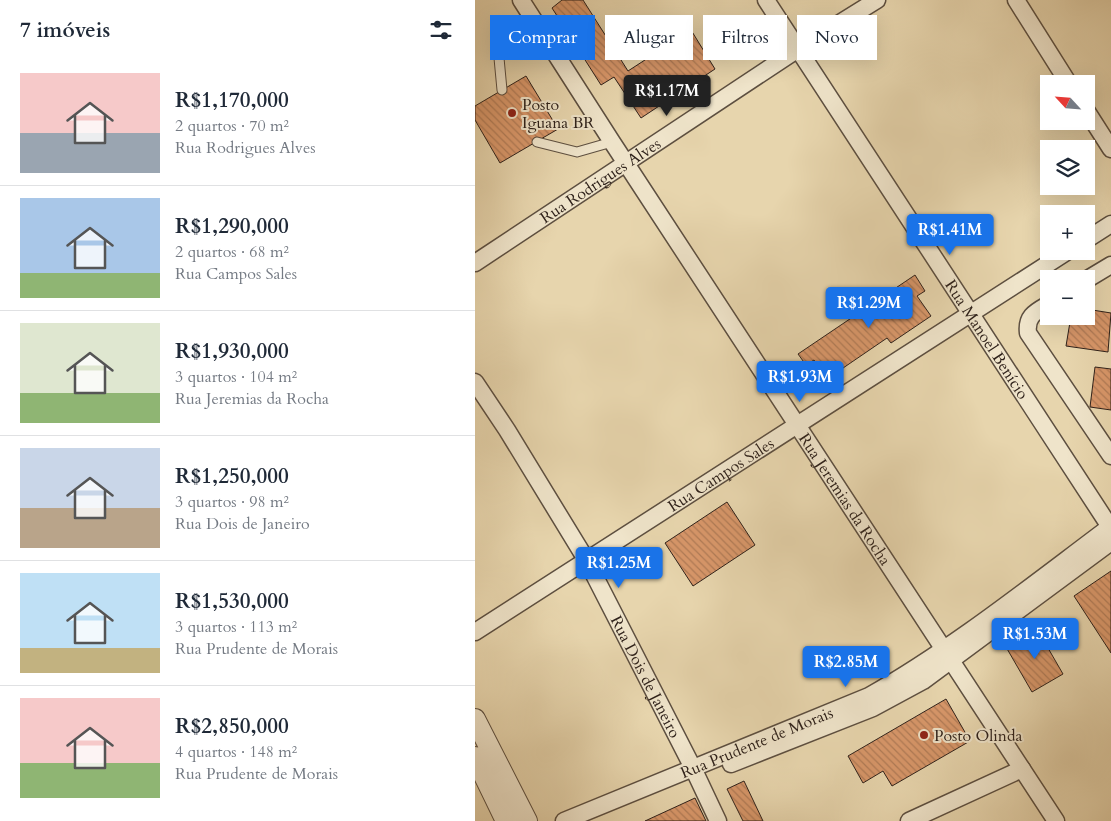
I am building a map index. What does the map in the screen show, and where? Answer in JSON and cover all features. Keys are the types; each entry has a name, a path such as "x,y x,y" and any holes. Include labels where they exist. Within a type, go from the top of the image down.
{"street":[{"name":"Rua Jeremias da Rocha","path":"521,0 531,15"},
{"name":"Rua Manoel Benício","path":"766,0 797,47"},
{"name":"Rua Rodrigues Alves","path":"853,15 877,0"},
{"path":"1016,0 1063,75"},
{"name":"Rua Rodrigues Alves","path":"475,263 797,50"},
{"name":"Rua Jeremias da Rocha","path":"560,60 1056,821"},
{"name":"Rua Manoel Benício","path":"805,60 1111,532"},
{"path":"1095,124 1111,149"},
{"path":"1095,234 1111,224"},
{"name":"Rua Campos Sales","path":"475,632 1054,260"},
{"path":"1095,275 1111,265"},
{"path":"1040,309 1030,315 1027,324 1028,333 1111,456"},
{"name":"Rua Dois de Janeiro","path":"475,382 507,430 587,561 696,773 718,821"},
{"name":"Rua Prudente de Morais","path":"564,821 873,708 923,681 948,655 1111,532"},
{"path":"475,719 527,821"},
{"path":"475,758 506,821"},
{"path":"909,821 1022,769"},
{"name":"Rua Prudente de Morais","path":"592,821 696,773"}],"lane":[{"path":"499,60 502,90"},
{"path":"537,142 577,152 612,142"}],"building":[{"path":"562,0 583,0 593,15 556,15 552,8"},
{"path":"595,19 605,35 605,60 621,60 628,71 645,60 693,60 693,33 703,50 703,60 709,60 715,69 641,118 614,77 601,85 585,60 595,60"},
{"name":"Posto Iguana BR","path":"526,76 558,129 500,163 475,120 475,106"},
{"path":"915,275 925,291 917,296 931,316 891,343 887,338 827,379 814,360 806,365 798,354"},
{"path":"1095,310 1111,313 1108,352 1066,346 1070,325 1095,325"},
{"path":"1095,367 1111,369 1111,410 1090,407"},
{"path":"727,502 755,545 693,586 665,543"},
{"path":"1111,571 1111,653 1074,596"},
{"path":"1037,629 1063,674 1032,692 1006,647"},
{"path":"946,699 970,741 892,786 883,771 863,783 848,756"},
{"path":"744,781 763,821 743,821 727,789"},
{"path":"695,798 706,821 645,821"}],"place":[{"name":"Posto Iguana BR","path":"512,113"},
{"name":"Posto Olinda","path":"924,735"}]}
